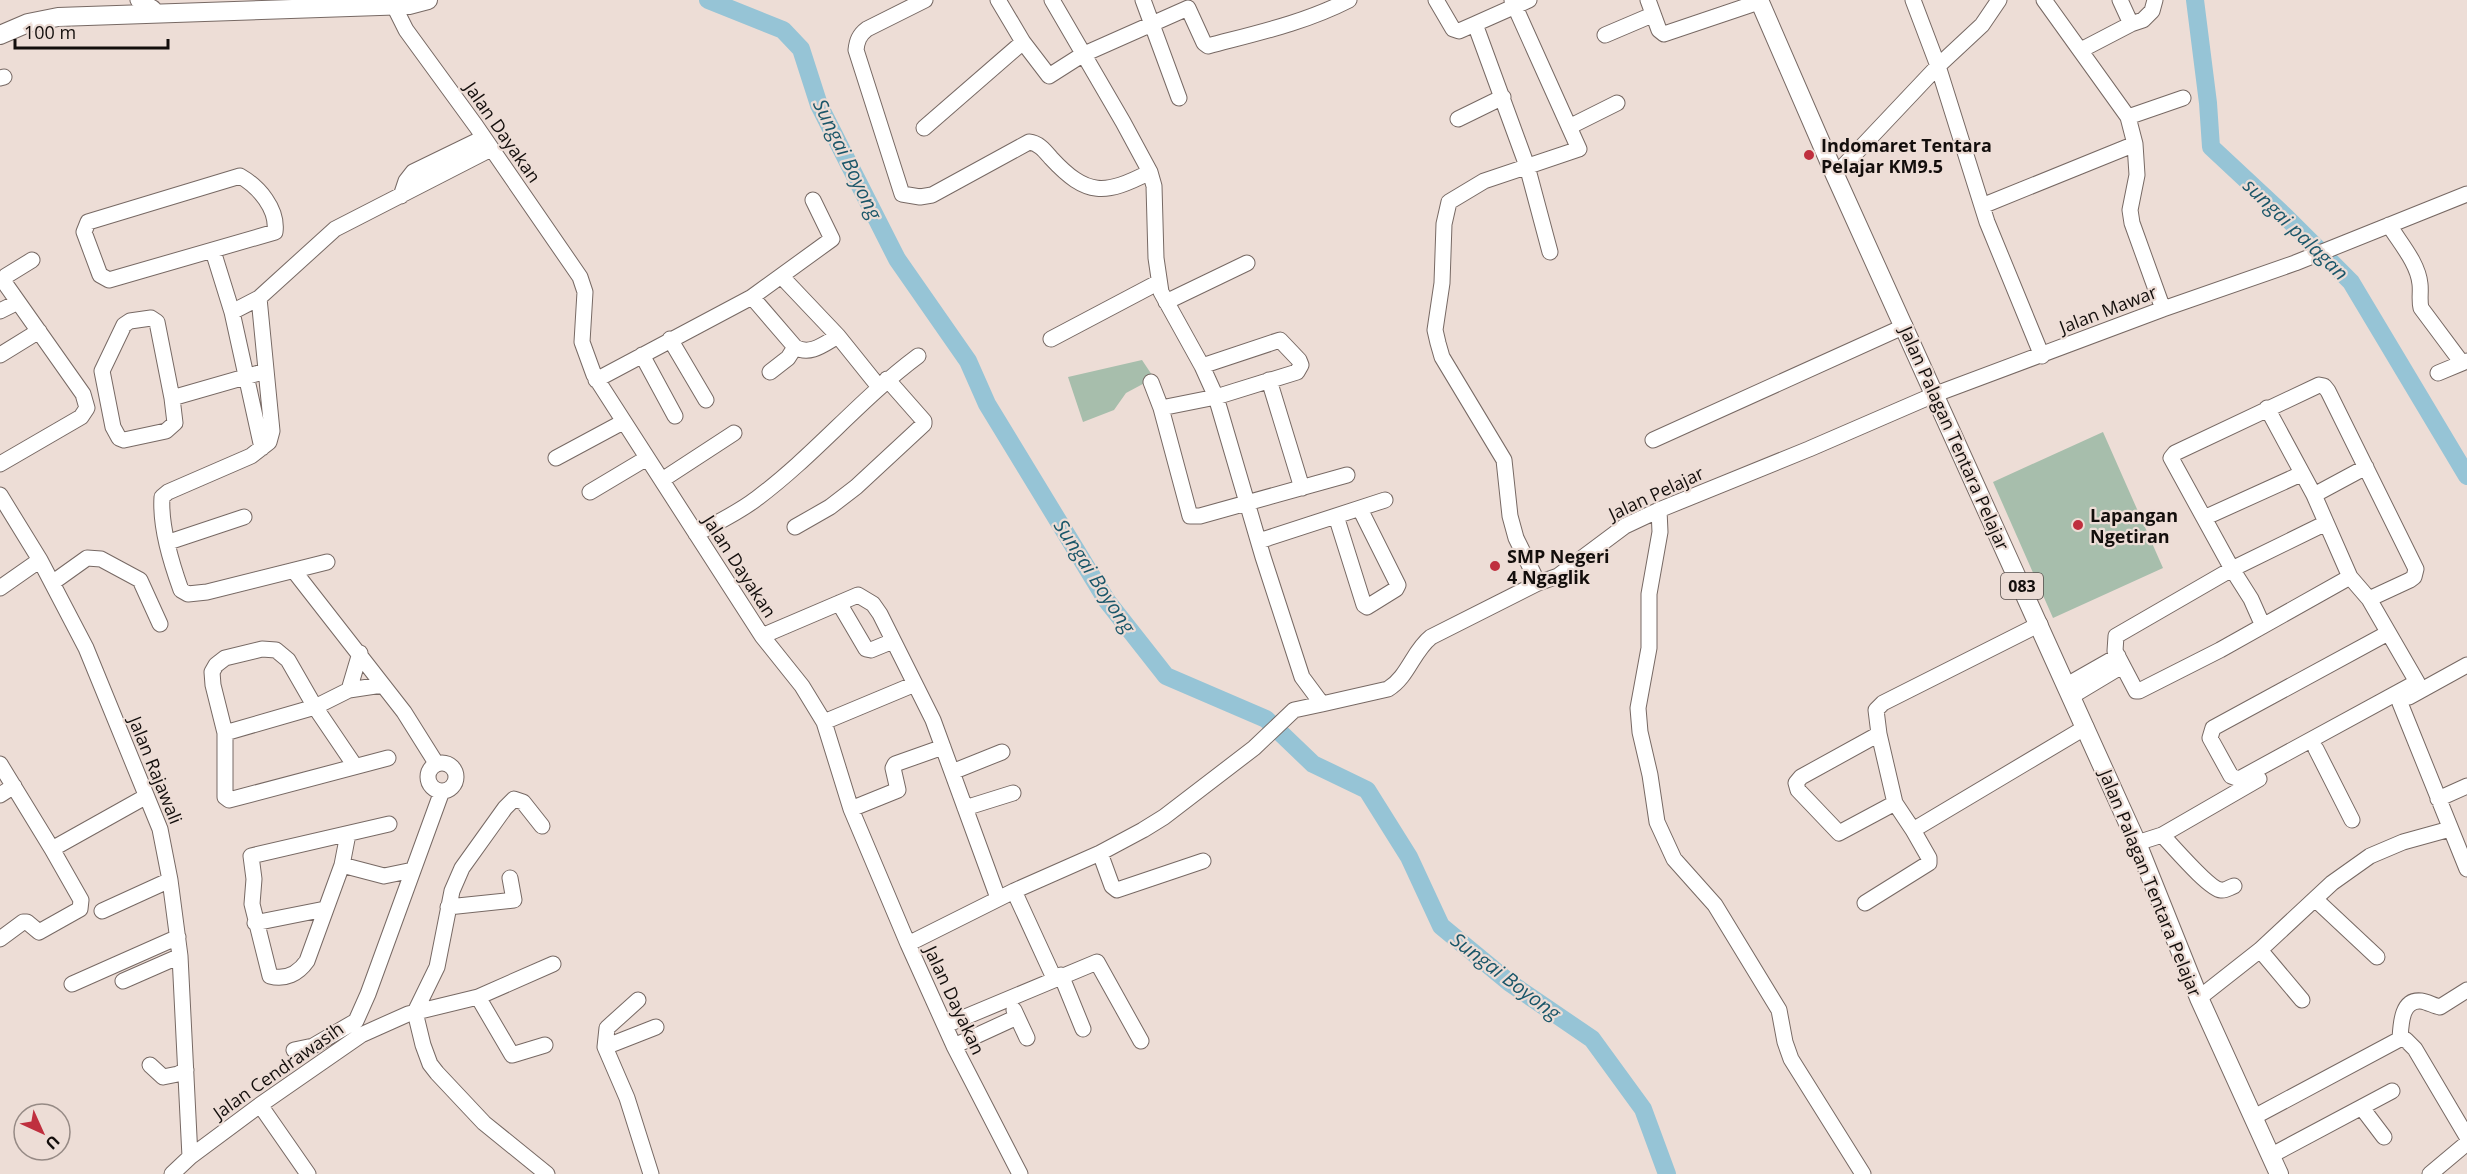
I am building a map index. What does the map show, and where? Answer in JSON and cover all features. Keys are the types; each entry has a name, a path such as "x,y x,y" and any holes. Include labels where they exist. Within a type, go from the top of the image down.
{"main road":[{"path":"0,35 28,23 58,17 392,3 409,5 428,0"},
{"name":"Jalan Palagan Tentara Pelajar","path":"1759,1 1835,175 2138,843 2199,998 2279,1174"}],"street":[{"path":"138,0 153,8 154,14"},
{"path":"925,0 896,6 860,34 856,50 902,194 920,197 932,195 1029,142 1045,151 1064,172 1080,184 1094,188 1107,189 1125,185 1150,172"},
{"path":"998,0 1023,42 1049,76 1082,55 1191,4 1204,43 1208,46 1311,18 1349,0"},
{"path":"1052,0 1150,172 1154,186 1159,282 1166,302 1202,366 1216,397 1302,677 1322,704"},
{"path":"1143,0 1179,98"},
{"path":"1436,0 1453,29 1459,31 1514,3 1529,0"},
{"path":"1913,0 1938,66 1982,206 2042,356"},
{"path":"1835,175 1938,66 1982,25 1999,0"},
{"path":"2044,0 2128,117 2135,144 2137,175 2130,210 2132,223 2163,309"},
{"path":"2120,0 2131,24"},
{"path":"2081,50 2148,16 2155,0"},
{"path":"1605,35 1650,7 1660,32 1666,34 1759,1"},
{"name":"Jalan Dayakan","path":"392,3 406,30 584,285 582,342 596,380 762,636 806,692 824,722 851,809 908,944 954,1046 1020,1174"},
{"path":"1514,3 1579,147 1578,151 1484,181 1449,202 1443,224 1442,283 1435,330 1443,357 1504,460 1510,516 1516,538 1538,583"},
{"path":"1475,24 1527,166 1550,252"},
{"path":"924,128 1023,42"},
{"path":"1458,119 1503,97"},
{"path":"2128,117 2183,98"},
{"path":"1569,127 1617,103"},
{"path":"232,312 259,298 335,229 401,196 406,181 413,172 487,143"},
{"path":"1982,206 2135,144"},
{"path":"238,176 243,177 271,205 275,232 213,251 106,280 100,275 84,228 90,220 238,176"},
{"name":"Jalan Mawar","path":"1936,394 2163,309 2295,263 2467,194"},
{"path":"596,380 752,297 832,239 813,200"},
{"path":"2389,225 2417,272 2421,286 2419,297 2421,308 2464,362 2438,374"},
{"path":"213,251 232,312 262,448"},
{"path":"0,464 86,412 87,401 83,394 4,282 4,277 32,260"},
{"path":"1166,302 1247,263"},
{"path":"782,277 883,383 924,421 924,424 856,487 830,507 795,527"},
{"path":"1051,339 1159,282"},
{"path":"752,297 795,347 806,352 838,336"},
{"path":"259,298 272,431 269,442 251,456 165,494 162,507 168,542 181,590 188,594 207,592 327,562"},
{"path":"0,311 18,302"},
{"path":"151,318 157,322 172,398 175,423 166,431 124,440 116,434 101,375 116,345 120,330 130,321 151,318"},
{"path":"1653,440 1905,326"},
{"path":"0,355 39,331"},
{"path":"670,339 706,400"},
{"path":"1161,408 1216,397 1297,372 1301,368 1299,360 1282,340 1202,366"},
{"path":"770,372 788,358 795,347"},
{"path":"642,355 675,416"},
{"path":"696,534 755,500 800,463 883,383 918,356"},
{"path":"172,398 266,371"},
{"path":"1269,380 1302,488"},
{"path":"1151,382 1161,408 1190,516 1200,516 1347,475"},
{"path":"2263,626 2251,599 2172,461 2172,455 2315,386 2324,386 2416,569 2414,577 2410,580 2369,599"},
{"name":"Jalan Pelajar","path":"1290,714 1388,689 1397,684 1422,646 1431,637 1538,583 1558,576 1625,526 1936,394"},
{"path":"2138,843 2162,835 2417,682 2369,599 2350,577 2314,495 2267,408"},
{"path":"556,458 623,422"},
{"path":"662,480 734,433"},
{"path":"590,492 647,458"},
{"path":"2314,495 2366,467"},
{"path":"2204,518 2301,474"},
{"name":"Jalan Rajawali","path":"0,495 40,560 86,648 160,829 170,880 180,956 190,1157"},
{"path":"1259,541 1385,500"},
{"path":"1336,516 1364,605 1367,607 1396,589 1398,585 1360,509"},
{"path":"1659,510 1660,532 1648,603 1649,648 1638,708 1640,732 1650,775 1657,822 1674,859 1715,905 1779,1010 1791,1059 1863,1174"},
{"path":"168,542 244,518"},
{"path":"2326,523 2232,569 2116,636 2114,642 2120,661 2136,691 2139,691 2350,577"},
{"path":"52,583 87,558 101,559 140,580 160,624"},
{"path":"0,588 40,560"},
{"path":"294,571 404,712 436,763"},
{"path":"762,636 858,595 864,597 880,614 933,720 999,898"},
{"path":"839,603 866,649 871,650 893,641"},
{"path":"1864,903 1929,863 1929,858 1895,803 1879,734 1876,710 1883,703 2040,624"},
{"path":"2388,633 2213,728 2210,738 2229,773 2236,779 2296,754 2316,749 2467,665"},
{"path":"355,765 315,707 288,660 276,650 268,648 225,658 216,665 212,672 213,685 225,733 225,796 229,800 388,758"},
{"path":"349,690 360,653"},
{"path":"2070,691 2120,661"},
{"path":"908,944 999,898 1100,853 1164,817 1254,748 1290,714 1302,677"},
{"path":"824,722 915,684"},
{"path":"225,733 315,707 349,690 382,685"},
{"path":"2400,703 2467,868"},
{"path":"1913,830 2086,727"},
{"path":"1879,734 1801,777 1796,783 1798,790 1839,833 1895,803"},
{"path":"851,809 898,790 892,768 895,764 943,747"},
{"path":"2316,749 2352,820"},
{"path":"952,772 1002,752"},
{"path":"447,762 454,767 457,774 456,783 450,789 442,791 434,789 429,783 428,775 436,763 447,762"},
{"path":"0,764 81,900 80,909 39,932 27,921 0,939"},
{"path":"0,795 14,786"},
{"path":"2438,799 2467,786"},
{"path":"294,1050 313,1046 356,1021 442,791"},
{"path":"965,808 1013,793"},
{"path":"52,849 145,797"},
{"path":"542,826 519,800 511,801 465,862 452,891 437,967 415,1012 423,1045 434,1068 464,1104 484,1123 547,1174"},
{"path":"348,834 342,865 307,961 300,970 283,978 270,976 255,923 252,904 254,879 251,856 389,824"},
{"path":"2199,998 2260,950 2332,884 2370,856 2403,842 2450,829"},
{"path":"2162,835 2196,871 2218,889 2223,891 2234,886"},
{"path":"1100,853 1112,886 1117,890 1203,861"},
{"path":"342,865 384,876 413,870"},
{"path":"384,876 402,898"},
{"path":"448,907 514,900 510,878"},
{"path":"102,910 170,880"},
{"path":"1014,891 1083,1029"},
{"path":"2315,899 2378,957"},
{"path":"255,923 325,909"},
{"path":"72,984 178,938"},
{"path":"2260,950 2302,1000"},
{"path":"123,981 180,956"},
{"path":"945,1025 1097,962 1100,963 1141,1041"},
{"name":"Jalan Cendrawasih","path":"172,1174 190,1157 260,1105 361,1035 415,1012 477,997 553,964"},
{"path":"2400,1039 2401,1019 2406,1008 2413,1002 2420,1001 2440,1007 2467,990"},
{"path":"477,997 512,1055 545,1045"},
{"path":"1009,999 1027,1038"},
{"path":"638,1000 607,1028 605,1047 627,1098 651,1174"},
{"path":"954,1046 1017,1017"},
{"path":"605,1047 656,1027"},
{"path":"2254,1117 2400,1039 2406,1040 2415,1049 2467,1137"},
{"path":"150,1065 163,1077 186,1070"},
{"path":"2270,1155 2392,1091"},
{"path":"260,1105 308,1174"},
{"path":"2362,1108 2384,1137"},
{"path":"2430,1174 2467,1143"}],"green space":[{"path":"1142,360 1154,378 1126,393 1114,410 1083,422 1068,377"},
{"name":"Lapangan Ngetiran","path":"2103,432 2163,568 2053,618 1993,482"}],"waterway":[{"name":"Sungai Boyong","path":"708,0 783,30 801,49 819,105 897,259 968,361 987,404 1107,601 1166,676 1266,719 1313,764 1367,790 1409,857 1441,926 1510,983 1592,1039 1643,1109 1667,1174"},
{"name":"sungai palagan","path":"2195,0 2211,147 2351,282 2467,476"}],"place":[{"name":"Indomaret Tentara Pelajar KM9.5","path":"1809,155"},
{"name":"Lapangan Ngetiran","path":"2078,525"},
{"name":"SMP Negeri 4 Ngaglik","path":"1495,566"}]}
